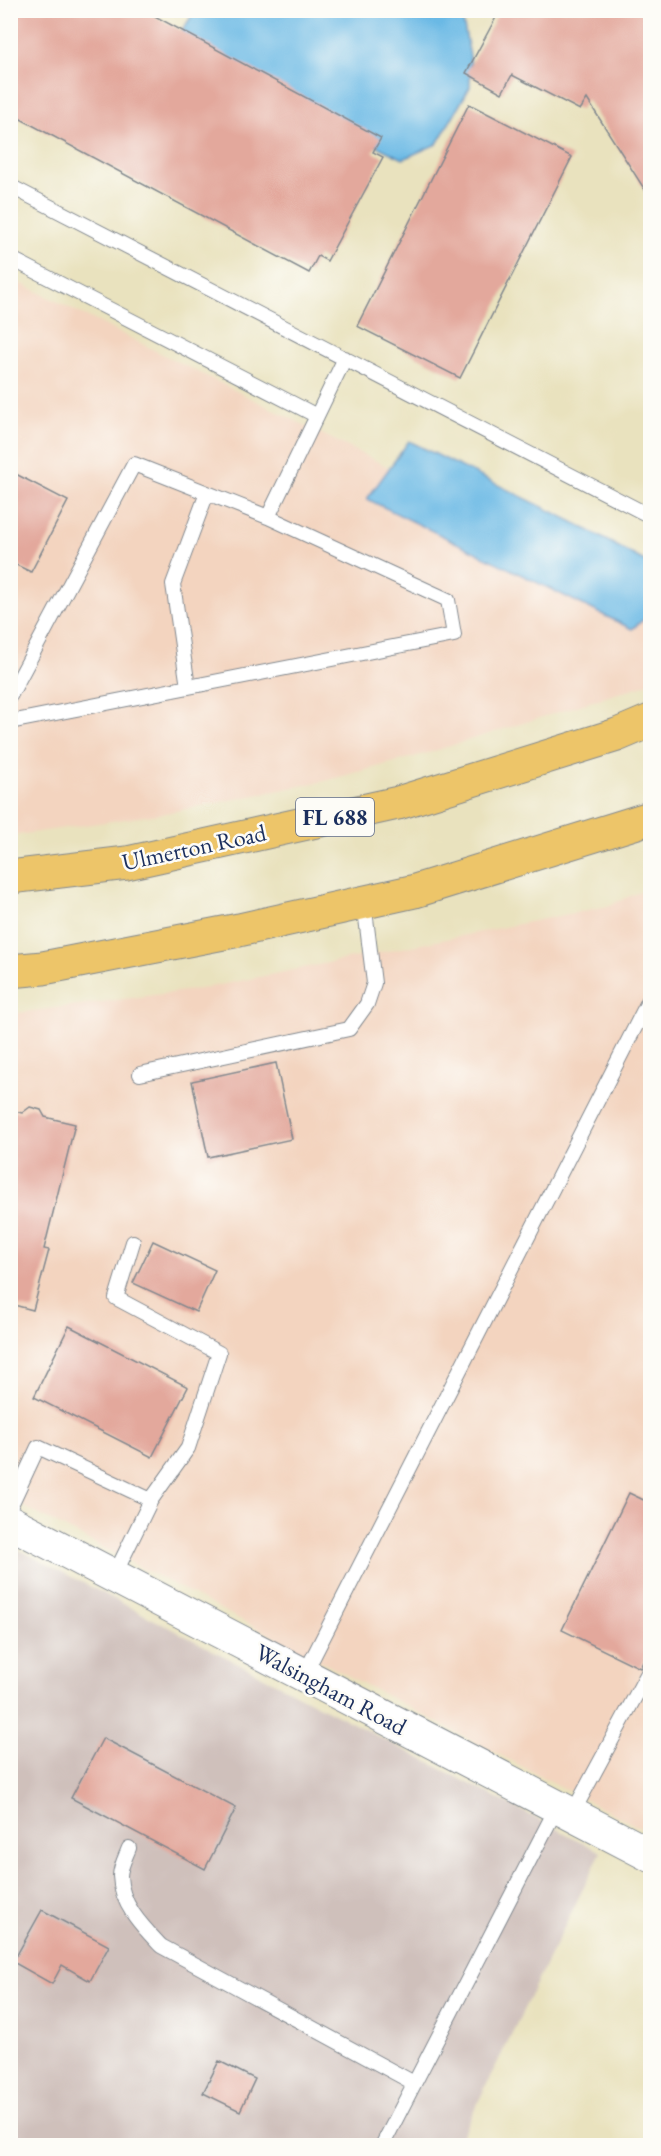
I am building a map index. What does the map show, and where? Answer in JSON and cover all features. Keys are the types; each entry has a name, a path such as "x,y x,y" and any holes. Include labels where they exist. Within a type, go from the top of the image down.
{"main road":[{"name":"Ulmerton Road","path":"10,877 127,863 398,803 617,735 651,721"},
{"path":"10,972 66,964 415,891 651,818"}],"street":[{"name":"Walsingham Road","path":"10,1522 651,1855"}],"lane":[{"path":"10,186 651,516"},
{"path":"10,258 317,416"},
{"path":"268,517 345,358"},
{"path":"10,696 134,464 268,517 448,600 454,635 10,722"},
{"path":"188,687 173,584 207,493"},
{"path":"140,1074 349,1029 367,1004 374,983 364,902"},
{"path":"304,1675 651,998"},
{"path":"114,1576 151,1500 188,1448 219,1353 116,1298 133,1242"},
{"path":"10,1507 38,1448 151,1500"},
{"path":"381,2145 564,1811 651,1669"},
{"path":"638,1693 651,1700"},
{"path":"129,1848 120,1874 125,1901 139,1922 161,1946 414,2083"}],"shaded area":[{"path":"10,278 390,468 367,499 631,628 650,614 650,683 428,753 325,781 166,813 11,836"},
{"path":"650,887 650,1833 11,1500 10,1014 200,989 608,906"},
{"path":"10,1545 601,1852 457,2145 11,2145"}],"water":[{"path":"203,11 461,11 470,56 470,87 437,144 403,159 172,46 193,14"},
{"path":"409,441 571,521 650,564 650,614 632,629 367,499"}],"building":[{"path":"10,10 150,10 149,13 381,138 373,152 383,157 327,261 318,256 309,273 19,118 10,134"},
{"path":"500,10 650,10 650,198 587,99 580,110 512,75 502,93 466,73"},
{"path":"469,104 572,157 460,378 357,326"},
{"path":"10,471 68,501 31,572 10,562"},
{"path":"276,1063 292,1139 208,1157 192,1081"},
{"path":"30,1107 41,1110 45,1117 75,1124 44,1249 49,1250 33,1310 10,1304 10,1110 22,1113"},
{"path":"153,1241 215,1270 196,1312 133,1283"},
{"path":"69,1326 188,1387 152,1457 34,1397"},
{"path":"629,1493 650,1503 650,1647 640,1668 562,1630"},
{"path":"103,1738 236,1808 205,1869 71,1798"},
{"path":"42,1910 109,1946 90,1981 62,1965 52,1984 13,1962"},
{"path":"219,2061 255,2079 240,2111 203,2093"}]}
